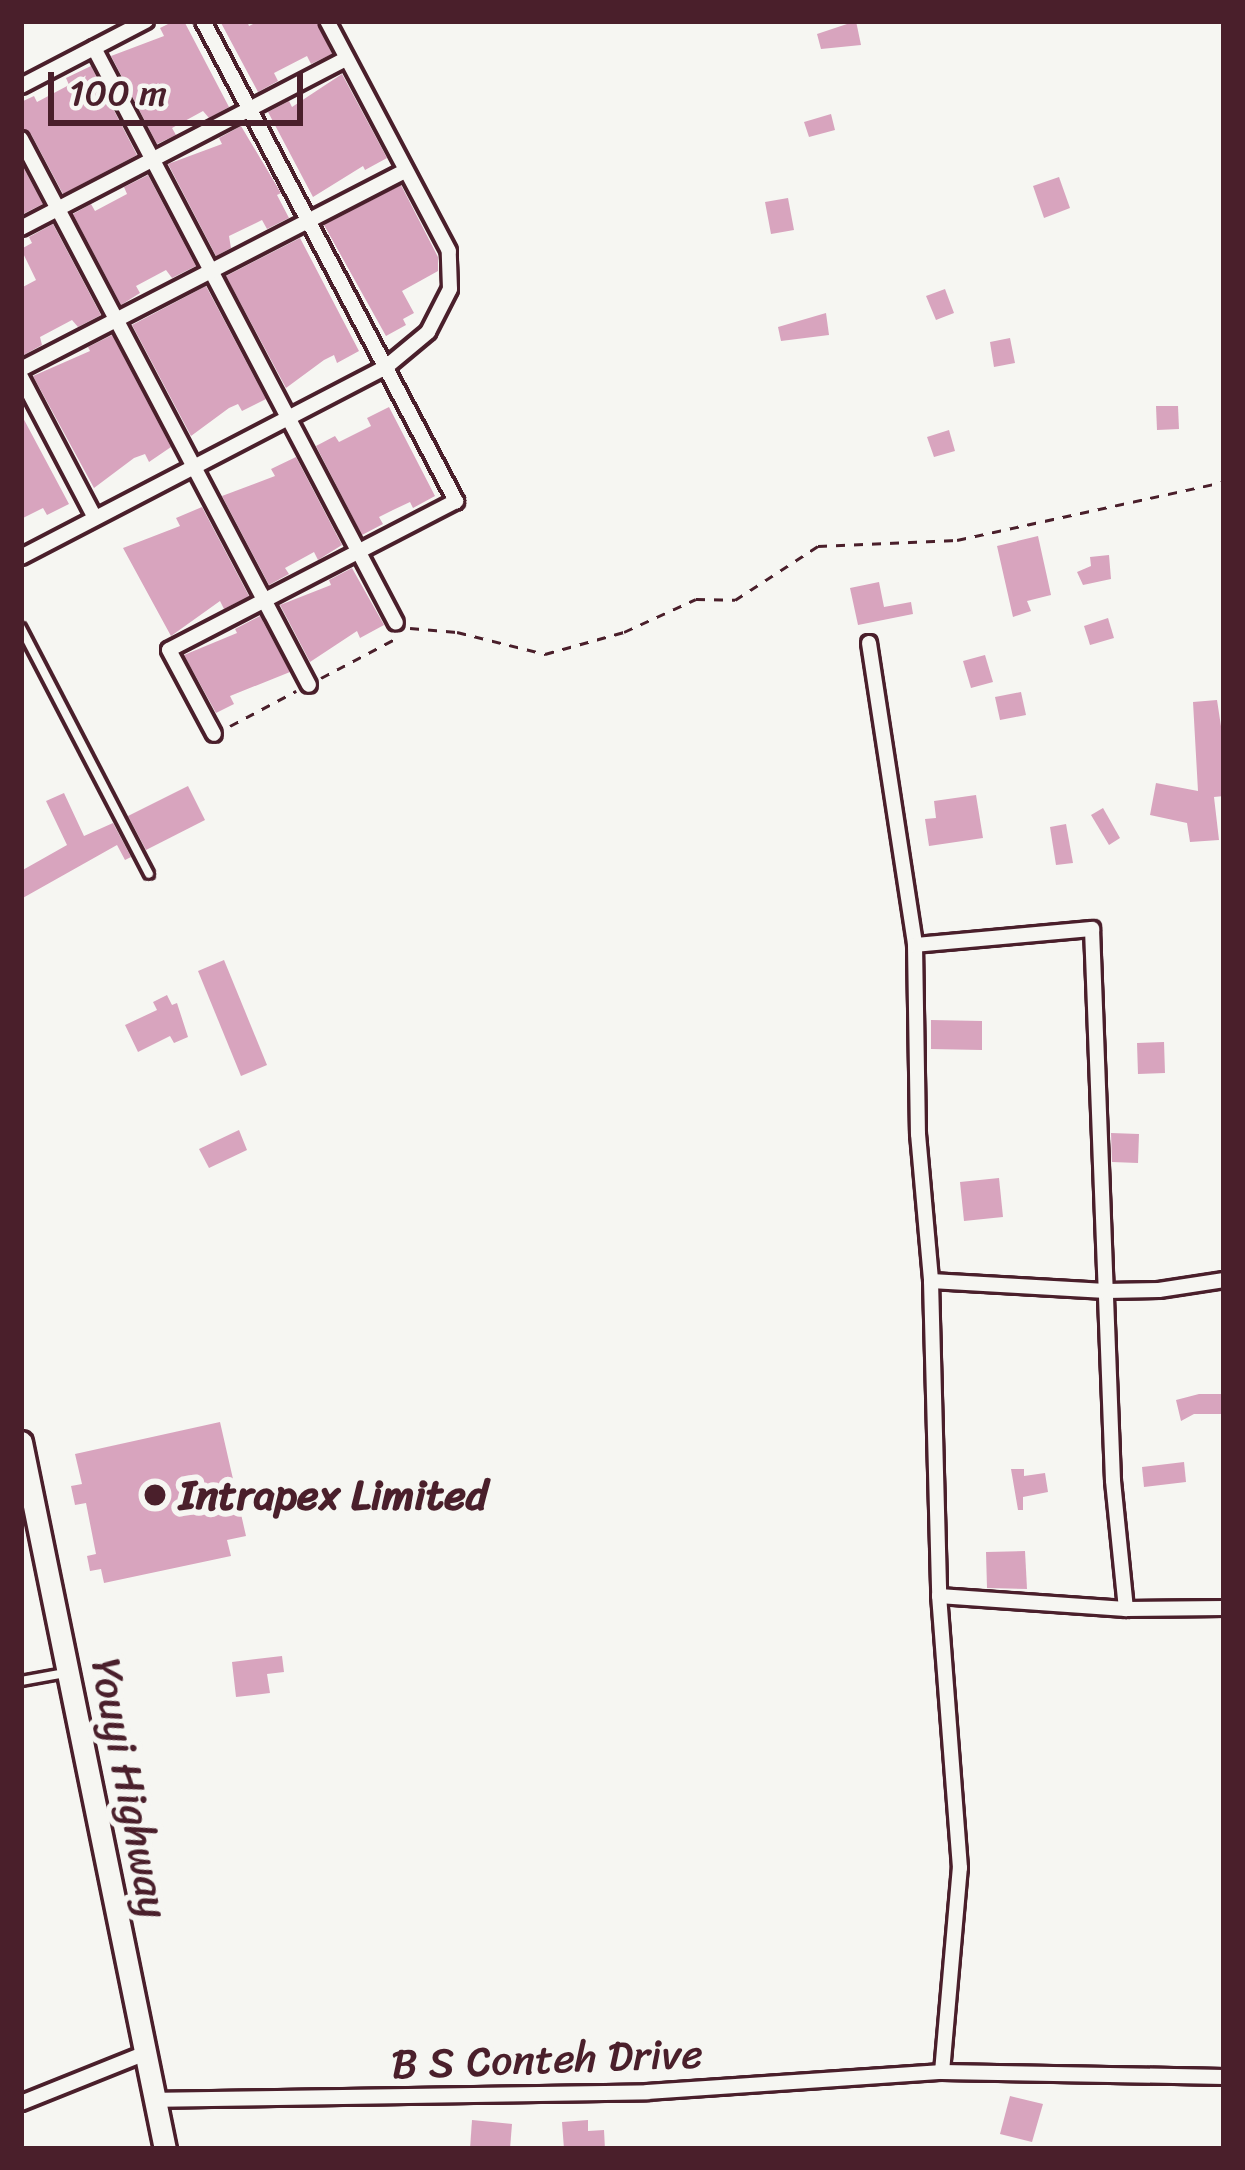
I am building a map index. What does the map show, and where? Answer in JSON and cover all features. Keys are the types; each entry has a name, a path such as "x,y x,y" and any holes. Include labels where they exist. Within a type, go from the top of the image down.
{"main road":[{"name":"Youyi Highway","path":"21,1442 165,2149"}],"street":[{"path":"21,86 146,21"},
{"path":"202,21 456,501 169,650 214,734"},
{"path":"21,556 386,367 428,332 449,289 449,250 328,21"},
{"path":"94,48 396,623"},
{"path":"21,228 346,59"},
{"path":"21,139 309,685"},
{"path":"95,518 21,374 406,170"},
{"path":"869,644 915,945 918,1134 931,1281 939,1596 960,1868 943,2072"},
{"path":"915,945 1092,928 1113,1481 1126,1609"},
{"path":"931,1281 1106,1291 1159,1290 1224,1280"},
{"path":"939,1596 1126,1609 1224,1608"},
{"path":"21,2103 143,2054"},
{"name":"B S Conteh Drive","path":"153,2100 647,2092 943,2072 1224,2077"}],"lane":[{"path":"21,628 149,874"},
{"path":"21,1681 67,1672"}],"path":[{"path":"396,623 457,632 545,654 624,632 696,599 735,600 818,546 957,540 1224,482"}],"building":[{"path":"184,21 229,107 209,118 203,111 172,128 176,135 157,144 111,56 164,36 160,28"},
{"path":"220,21 247,21 249,26 259,21 316,21 332,54 311,64 307,56 274,73 278,81 258,92"},
{"path":"856,21 861,45 821,49 817,34"},
{"path":"91,66 137,155 63,194 31,134 21,128 21,102 34,96 37,102 69,85 66,78"},
{"path":"342,74 387,158 365,170 363,166 313,197 268,112 289,101 292,107"},
{"path":"831,114 835,130 809,137 804,122"},
{"path":"241,126 281,193 277,195 289,218 267,229 262,220 229,236 231,248 216,256 168,164 222,144 219,138"},
{"path":"21,163 43,204 21,215"},
{"path":"148,175 196,266 172,278 166,270 136,286 140,293 121,305 73,214 91,204 95,211 127,194 124,187"},
{"path":"1059,177 1070,208 1044,218 1033,186"},
{"path":"401,185 438,257 438,271 402,291 414,313 403,319 406,325 386,336 324,225"},
{"path":"788,198 794,230 771,234 765,202"},
{"path":"53,224 101,315 78,327 72,320 40,337 42,345 22,356 21,288 36,280 21,249 32,243 29,237"},
{"path":"300,238 359,351 337,363 334,355 324,360 286,388 226,276"},
{"path":"206,286 266,399 242,411 238,404 229,408 191,436 132,325"},
{"path":"945,289 954,313 936,320 926,296"},
{"path":"826,313 829,335 781,341 778,327"},
{"path":"112,335 171,447 149,462 145,454 134,458 94,488 33,376 90,351 88,347"},
{"path":"1010,338 1015,363 994,367 990,342"},
{"path":"1156,406 1178,406 1179,429 1157,430"},
{"path":"389,407 435,496 379,517 383,524 362,535 316,446 335,436 339,442 371,426 367,418"},
{"path":"21,414 69,504 47,515 43,508 21,519"},
{"path":"949,430 955,451 934,457 927,437"},
{"path":"296,457 342,545 318,560 314,552 285,568 289,574 269,585 222,496 275,476 271,469"},
{"path":"202,507 249,596 224,609 220,601 171,636 123,548 180,526 176,518"},
{"path":"1038,536 1051,595 1027,601 1031,611 1013,617 997,546"},
{"path":"1109,555 1111,579 1083,585 1077,572 1091,566 1090,557"},
{"path":"352,568 384,625 360,638 357,631 310,662 280,605 331,585 329,580"},
{"path":"879,582 884,607 911,602 913,614 858,625 850,588"},
{"path":"260,616 290,672 230,696 234,704 216,713 184,655 237,633 235,629"},
{"path":"1108,618 1114,638 1090,645 1084,626"},
{"path":"985,655 993,682 971,688 963,661"},
{"path":"1021,692 1026,715 1000,720 995,697"},
{"path":"1217,700 1224,746 1224,796 1214,797 1219,840 1190,842 1187,823 1150,815 1156,783 1198,791 1193,702"},
{"path":"188,786 205,820 146,850 128,816"},
{"path":"64,793 84,836 113,823 131,857 125,860 117,845 21,899 21,871 67,845 46,801"},
{"path":"976,795 983,838 929,846 925,819 936,818 934,801"},
{"path":"1103,808 1120,838 1109,845 1091,815"},
{"path":"1066,824 1073,863 1056,865 1050,827"},
{"path":"224,960 267,1065 241,1076 198,971"},
{"path":"167,995 172,1005 177,1003 188,1037 174,1043 170,1036 138,1052 125,1025 157,1010 153,1002"},
{"path":"931,1020 982,1021 982,1050 931,1049"},
{"path":"1164,1042 1165,1073 1138,1074 1137,1043"},
{"path":"239,1130 247,1150 209,1168 199,1149"},
{"path":"1111,1133 1139,1134 1138,1163 1112,1162"},
{"path":"999,1178 1003,1217 964,1221 960,1182"},
{"path":"1224,1394 1224,1414 1194,1414 1181,1421 1176,1400"},
{"name":"Intrapex Limited","path":"220,1422 246,1536 227,1540 231,1556 104,1583 101,1569 90,1571 87,1556 96,1554 86,1503 75,1505 71,1486 82,1484 75,1454"},
{"path":"1184,1462 1186,1482 1144,1487 1142,1467"},
{"path":"1011,1469 1024,1469 1024,1476 1045,1473 1048,1492 1023,1497 1023,1510 1018,1510"},
{"path":"1025,1551 1027,1589 987,1588 986,1552"},
{"path":"282,1656 284,1672 267,1674 270,1693 236,1697 232,1662"},
{"path":"1010,2096 1043,2104 1032,2142 1000,2134"},
{"path":"472,2120 512,2124 510,2149 470,2149"},
{"path":"588,2120 588,2131 604,2130 605,2149 564,2149 562,2122"}],"place":[{"name":"Intrapex Limited","path":"155,1495"}]}
